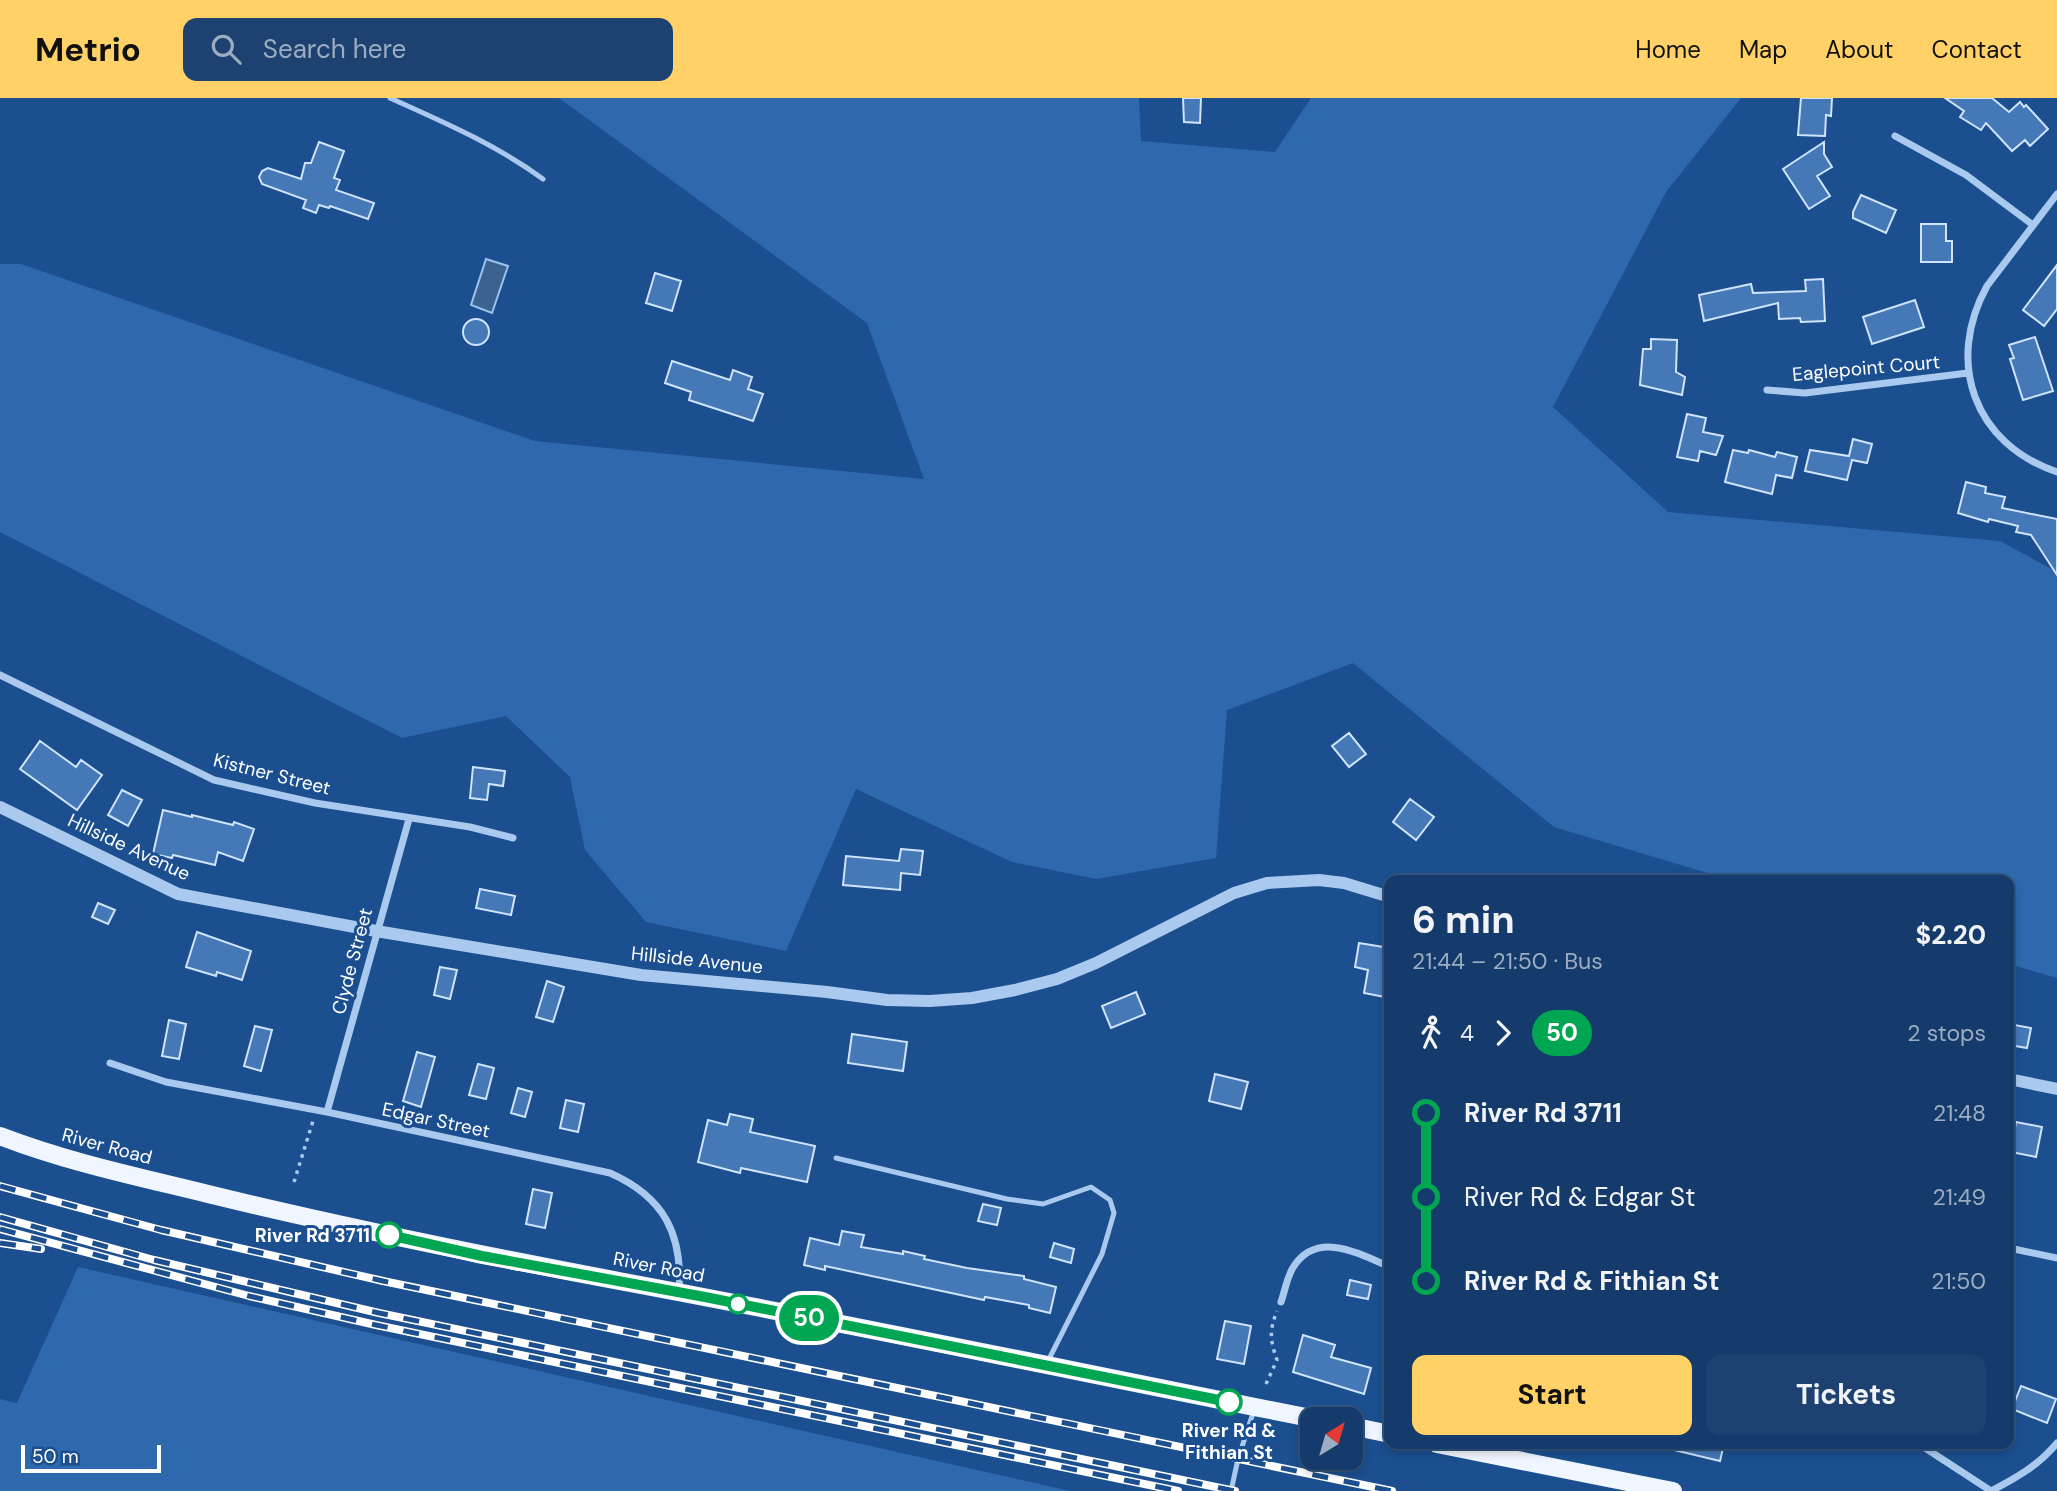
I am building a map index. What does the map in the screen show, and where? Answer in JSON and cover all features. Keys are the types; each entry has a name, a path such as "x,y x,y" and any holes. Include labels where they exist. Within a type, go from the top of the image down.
{"main road":[{"name":"River Road","path":"0,1136 26,1146 145,1178 482,1256 679,1292 1300,1416"},
{"path":"1363,1428 1384,1433"},
{"path":"1462,1449 1673,1491"}],"street":[{"path":"1895,136 1966,175 2033,225"},
{"path":"2057,194 1987,286 1978,302 1969,328 1967,355 1968,373 1975,398 1987,421 2010,447 2031,461 2057,472"},
{"name":"Eaglepoint Court","path":"1767,390 1805,393 1968,373"},
{"name":"Kistner Street","path":"0,676 214,780 315,803 470,827 513,838"},
{"name":"Hillside Avenue","path":"0,807 178,894 376,931 641,975 887,1000 972,998 1056,979 1096,963 1234,893 1267,883 1319,880 1344,883 1384,895"},
{"name":"Clyde Street","path":"327,1112 409,819"},
{"name":"Edgar Street","path":"110,1063 166,1082 327,1112 610,1173 627,1180 654,1202 673,1231 681,1266 679,1292"},
{"path":"2014,1080 2057,1089"},
{"path":"1281,1303 1293,1267 1303,1256 1316,1249 1330,1246 1345,1248 1384,1264"},
{"path":"2014,1249 2057,1258"},
{"path":"1927,1449 1991,1491 2035,1465 2057,1443"}],"lane":[{"path":"390,98 444,121 513,157 543,179"},
{"path":"835,1158 1007,1199 1043,1204 1091,1187 1110,1200 1114,1213 1102,1254 1046,1366"},
{"path":"1231,1491 1255,1407"}],"path":[{"path":"294,1182 312,1121 327,1112"},
{"path":"1266,1384 1277,1360 1272,1347 1270,1328 1281,1303"}],"shaded area":[{"path":"559,98 1139,98 1141,141 1275,152 1311,98 1741,98 1666,192 1553,407 1668,512 2000,541 2057,572 2057,978 2014,965 2014,875 1714,875 1554,827 1353,663 1227,710 1216,858 1096,879 1012,862 856,789 786,951 646,922 585,850 570,777 506,716 402,738 0,532 0,264 21,264 535,441 924,479 867,323"},
{"path":"486,259 508,266 492,313 471,305"},
{"path":"78,1267 1070,1491 0,1491 0,1399 17,1403"}],"building":[{"path":"1183,98 1201,98 1200,123 1184,122"},
{"path":"1801,98 1832,98 1831,116 1826,115 1825,136 1798,135"},
{"path":"1945,98 1992,98 2009,112 2020,102 2048,129 2030,146 2025,140 2012,151 1986,123 1981,130 1960,117 1964,111"},
{"path":"319,142 344,151 334,178 340,180 336,190 374,203 368,219 330,206 319,205 316,213 303,208 306,200 262,184 259,177 262,171 268,168 301,179 305,163 311,163"},
{"path":"1824,142 1824,154 1832,167 1817,176 1830,196 1809,209 1783,169"},
{"path":"1861,195 1896,210 1886,233 1853,218"},
{"path":"1921,224 1946,224 1946,241 1952,241 1952,262 1921,262"},
{"path":"2057,265 2057,309 2044,326 2023,310"},
{"path":"655,273 681,281 672,311 646,303"},
{"path":"1823,279 1825,321 1779,319 1778,303 1704,321 1699,295 1751,284 1753,293 1806,291 1805,280"},
{"path":"1915,300 1924,327 1872,344 1863,317"},
{"path":"476,319 485,323 489,332 485,341 476,345 467,341 463,332 467,323"},
{"path":"2035,337 2053,391 2023,400 2010,359 2014,358 2009,345"},
{"path":"1651,339 1677,340 1676,372 1685,377 1682,395 1640,385 1643,349 1651,349"},
{"path":"672,361 730,380 733,370 752,377 748,389 763,394 753,421 689,400 691,392 665,383"},
{"path":"1687,414 1706,418 1703,432 1723,436 1716,455 1700,451 1698,461 1677,457"},
{"path":"1853,439 1872,444 1867,463 1852,460 1847,480 1805,471 1810,450 1849,456"},
{"path":"1733,450 1748,453 1749,450 1775,457 1777,452 1797,457 1792,478 1776,475 1772,494 1725,482"},
{"path":"1966,482 1986,487 1985,493 2005,497 2002,508 2057,519 2057,575 2031,535 2016,532 2018,526 1989,519 1988,522 1958,513"},
{"path":"1349,733 1366,754 1349,767 1332,746"},
{"path":"40,741 76,767 81,760 102,775 77,810 20,769"},
{"path":"473,767 505,771 503,786 489,784 487,800 470,798"},
{"path":"122,790 142,800 128,826 108,815"},
{"path":"1410,799 1434,817 1416,840 1393,822"},
{"path":"163,810 233,825 234,822 254,829 243,861 218,852 215,865 173,855 172,858 153,854"},
{"path":"901,849 923,851 920,875 901,873 900,890 843,885 846,856 899,861"},
{"path":"480,889 515,896 511,915 476,908"},
{"path":"98,903 115,910 108,924 92,917"},
{"path":"197,932 251,951 242,980 217,972 216,976 186,967"},
{"path":"1359,943 1384,947 1384,997 1364,993 1368,970 1355,967"},
{"path":"440,967 457,970 450,999 434,995"},
{"path":"547,981 564,987 553,1022 536,1017"},
{"path":"1136,992 1145,1014 1111,1028 1102,1006"},
{"path":"169,1020 186,1024 179,1059 162,1056"},
{"path":"2014,1025 2031,1028 2027,1048 2014,1046"},
{"path":"255,1026 272,1030 261,1071 244,1066"},
{"path":"852,1034 907,1042 903,1071 848,1063"},
{"path":"417,1052 435,1057 421,1107 403,1101"},
{"path":"478,1064 494,1068 486,1099 469,1095"},
{"path":"1215,1074 1248,1082 1241,1109 1209,1101"},
{"path":"518,1088 532,1092 525,1117 511,1113"},
{"path":"566,1100 584,1104 578,1132 560,1128"},
{"path":"730,1114 753,1119 750,1132 815,1146 807,1182 741,1168 740,1173 698,1162 708,1120 727,1125"},
{"path":"2016,1122 2042,1127 2036,1157 2014,1153"},
{"path":"533,1189 552,1193 545,1228 526,1224"},
{"path":"983,1204 1001,1208 997,1225 978,1221"},
{"path":"842,1231 864,1235 861,1247 903,1254 903,1251 925,1256 924,1259 967,1268 1024,1276 1024,1279 1056,1287 1050,1313 1029,1308 1029,1305 985,1297 984,1300 825,1266 825,1270 804,1265 810,1238 839,1245"},
{"path":"1054,1243 1074,1249 1071,1263 1050,1257"},
{"path":"1350,1280 1371,1285 1368,1299 1347,1295"},
{"path":"1225,1321 1251,1326 1244,1364 1217,1359"},
{"path":"1303,1335 1335,1345 1331,1357 1371,1368 1364,1394 1293,1372"},
{"path":"2021,1386 2056,1399 2047,1423 2014,1410"},
{"path":"1674,1449 1723,1449 1720,1461"}],"railway":[{"path":"0,1186 161,1230 383,1281 1392,1491"},
{"path":"0,1217 154,1260 379,1313 1235,1491"},
{"path":"0,1229 249,1296 376,1325 1178,1491"},
{"path":"0,1243 41,1249"}],"bus line":[{"name":"50","path":"389,1235 482,1256 705,1297 1229,1402"}],"place":[{"name":"River Rd 3711","path":"389,1235"},
{"name":"River Rd & Fithian St","path":"1229,1402"}]}
